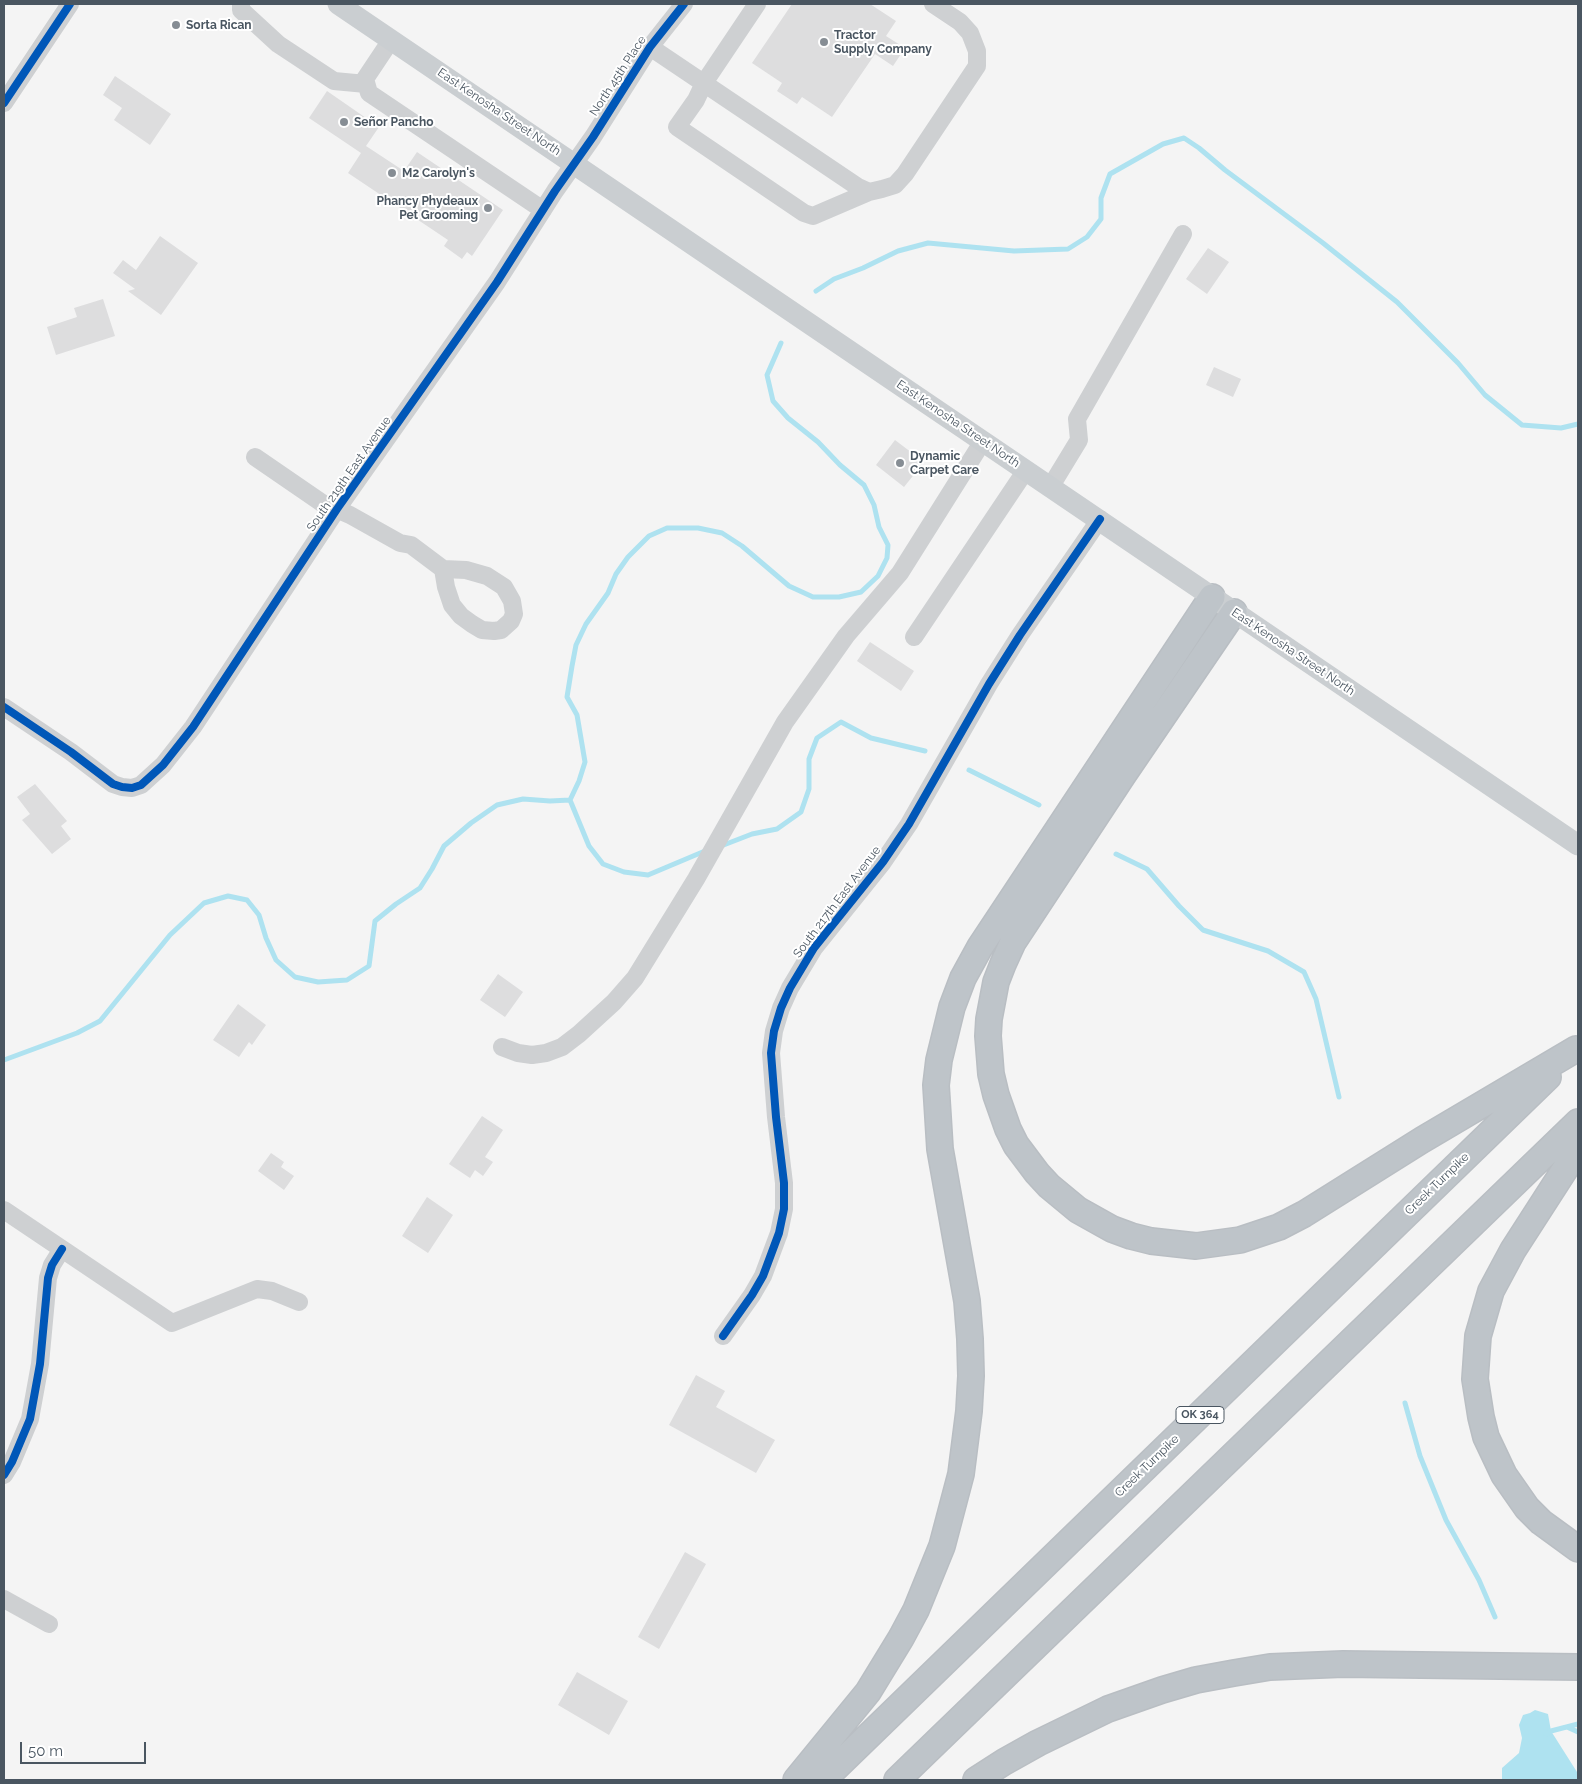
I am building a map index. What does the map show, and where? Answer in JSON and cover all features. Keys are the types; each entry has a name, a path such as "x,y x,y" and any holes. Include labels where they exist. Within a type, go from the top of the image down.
{"highway":[{"path":"796,1780 868,1692 901,1638 916,1610 942,1546 961,1474 969,1411 971,1376 970,1339 967,1301 940,1149 936,1101 939,1060 952,1007 964,978 980,948 1212,597"},
{"path":"1234,612 1013,942 1000,973 992,1002 988,1028 991,1074 1008,1129 1016,1145 1037,1173 1049,1186 1078,1210 1112,1229 1131,1236 1151,1241 1196,1246 1240,1240 1279,1227 1304,1214 1422,1140 1577,1048"},
{"name":"Creek Turnpike","path":"823,1780 1577,1048"},
{"path":"898,1780 1578,1122"},
{"path":"1578,1149 1513,1250 1491,1290 1478,1336 1475,1379 1486,1437 1504,1475 1527,1508 1541,1522 1578,1549"},
{"path":"976,1780 1038,1743 1108,1709 1196,1680 1234,1672 1270,1667 1333,1664 1578,1667"}],"main road":[{"name":"East Kenosha Street North","path":"338,4 1578,844"}],"street":[{"path":"4,104 70,4"},
{"path":"241,4 242,10 278,44 334,81 366,84"},
{"name":"North 45th Place","path":"574,163 650,47 684,4"},
{"path":"757,4 677,127 804,213 813,216 869,192 896,185 977,66 977,51 970,33 960,22 933,4"},
{"path":"391,40 364,78 369,93 543,210"},
{"path":"650,47 858,187 869,192"},
{"name":"South 219th East Avenue","path":"4,708 71,752 113,784 132,788 141,785 151,777 193,728 337,509 497,282 574,163"},
{"path":"1051,486 1079,440 1077,419 1183,234"},
{"path":"502,1047 518,1053 532,1055 562,1048 614,1002 635,978 696,879 785,722 846,636 900,573 983,441"},
{"path":"255,456 322,503 337,509 400,543 410,545 443,569"},
{"path":"914,636 1026,470"},
{"name":"South 217th East Avenue","path":"723,1336 763,1276 779,1233 784,1209 784,1183 771,1053 774,1031 790,988 814,948 883,862 909,824 1004,659 1100,519"},
{"path":"4,1210 172,1322 257,1289 272,1291 299,1302"},
{"path":"4,1475 12,1462 30,1419 40,1364 48,1278 52,1265 62,1249"},
{"path":"4,1599 49,1624"}],"water":[{"path":"1535,1710 1548,1714 1551,1731 1577,1772 1578,1780 1502,1780 1502,1768 1519,1753 1522,1738 1519,1725 1523,1715"}],"building":[{"name":"Tractor Supply Company","path":"792,4 870,4 896,21 886,36 905,48 893,66 875,54 832,117 802,97 797,104 777,91 782,83 752,63"},
{"path":"115,76 171,114 150,145 114,120 122,108 103,95"},
{"path":"327,91 379,127 366,146 404,171 417,152 503,210 472,256 467,252 462,259 444,246 448,240 348,173 361,153 309,118"},
{"path":"160,236 198,263 161,315 128,291 135,289 113,273 123,260 136,270"},
{"path":"1208,248 1229,262 1207,294 1186,279"},
{"path":"103,299 115,336 56,355 47,327 77,317 74,308"},
{"path":"1214,367 1241,379 1233,397 1206,385"},
{"name":"Dynamic Carpet Care","path":"895,440 924,462 904,487 876,465"},
{"path":"870,642 914,671 901,691 857,661"},
{"path":"35,784 67,821 61,826 71,839 52,854 22,820 30,814 17,797"},
{"path":"498,974 523,992 505,1017 480,1000"},
{"path":"238,1004 266,1025 252,1045 249,1042 239,1057 213,1040"},
{"path":"482,1116 503,1130 485,1157 493,1162 483,1176 475,1170 470,1178 449,1164"},
{"path":"271,1153 284,1162 281,1167 294,1176 284,1190 258,1171"},
{"path":"427,1197 453,1215 428,1253 402,1236"},
{"path":"696,1375 725,1391 716,1407 775,1440 756,1473 669,1425"},
{"path":"685,1552 706,1564 659,1649 638,1637"},
{"path":"577,1672 628,1701 609,1735 558,1705"}],"waterway":[{"path":"816,291 834,279 863,268 898,251 928,243 1014,251 1068,249 1087,237 1101,219 1101,198 1110,174 1163,144 1184,138 1323,243 1397,302 1458,363 1485,395 1522,425 1561,428 1578,424"},
{"path":"705,851 648,875 624,872 603,864 589,846 570,800 585,762 577,715 567,697 576,645 586,624 608,593 616,574 628,557 649,536 667,528 698,528 722,533 742,546 789,586 813,597 839,597 861,592 878,576 887,558 888,545 879,527 874,505 864,485 840,465 818,442 788,418 773,401 767,375 781,343"},
{"path":"721,846 752,834 777,829 801,812 809,789 809,759 817,738 841,722 871,738 925,751"},
{"path":"969,770 1039,805"},
{"path":"4,1060 77,1033 100,1021 170,935 204,903 228,896 247,900 259,915 266,938 276,960 295,977 318,982 347,980 369,966 375,921 420,888 444,846 471,823 497,805 523,799 570,800"},
{"path":"1116,854 1147,869 1203,930 1268,951 1304,972 1316,999 1339,1097"},
{"path":"1405,1403 1420,1456 1446,1520 1479,1580 1495,1617"},
{"path":"1546,1734 1578,1724"},
{"path":"1567,1727 1578,1732"}],"cycle path":[{"path":"4,103 70,4"},
{"path":"4,707 71,752 113,784 132,788 141,785 163,765 193,727 337,509 497,282 650,47 684,4"},
{"path":"723,1336 763,1276 779,1233 784,1209 784,1183 771,1053 774,1031 790,988 814,948 883,862 909,824 989,684 1020,635 1100,519"},
{"path":"4,1475 12,1462 30,1419 40,1364 48,1278 52,1265 62,1249"}],"place":[{"name":"Sorta Rican","path":"176,25"},
{"name":"Tractor Supply Company","path":"824,42"},
{"name":"Señor Pancho","path":"344,122"},
{"name":"M2 Carolyn's","path":"392,173"},
{"name":"Phancy Phydeaux Pet Grooming","path":"488,208"},
{"name":"Dynamic Carpet Care","path":"900,463"}]}
